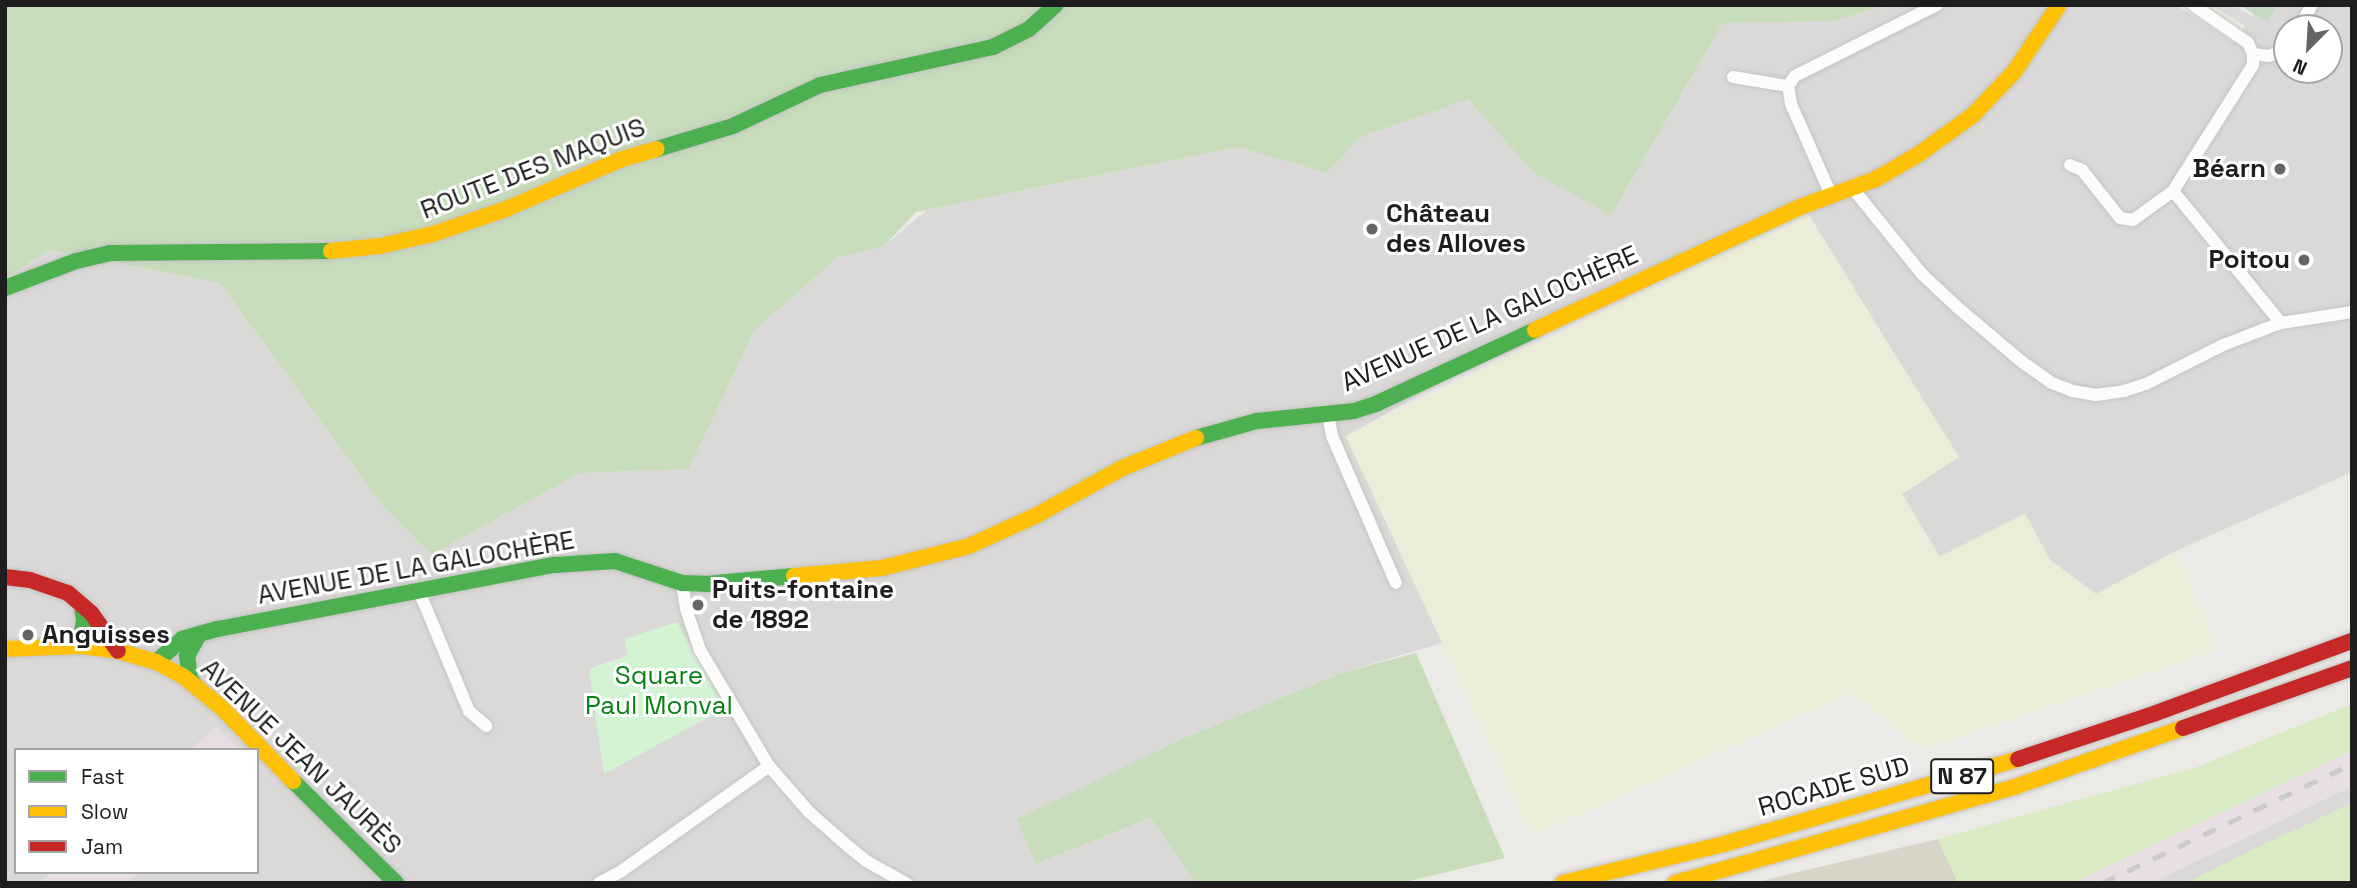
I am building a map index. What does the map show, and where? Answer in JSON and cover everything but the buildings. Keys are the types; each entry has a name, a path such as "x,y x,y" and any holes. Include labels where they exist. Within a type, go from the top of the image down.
{"main road":[{"name":"ROUTE DES MAQUIS","path":"5,288 66,264 110,253 331,251 380,246 433,234 506,209 622,159 733,126 820,85 943,61 993,47 1029,29 1056,5"},
{"name":"AVENUE DE LA GALOCHÈRE","path":"156,662 182,639 199,634 503,573 599,561 628,563 682,583 844,573 932,558 997,535 1122,468 1206,433 1257,421 1328,415 1378,403 1659,270 1800,207 1854,190 1919,154 1973,115 2014,72 2059,5"},
{"path":"5,577 50,585 68,593 92,614 118,651"},
{"path":"80,646 84,620 82,605"},
{"path":"194,684 190,679 187,656 199,634"},
{"name":"ROCADE SUD","path":"1563,883 1736,841 1983,769 2156,713 2352,641"},
{"name":"AVENUE JEAN JAURÈS","path":"5,649 80,646 118,651 156,662 194,684 222,708 356,846 396,883"},
{"name":"ROCADE SUD","path":"1675,883 2017,786 2352,668"}],"street":[{"path":"1832,197 1791,104 1788,86 1795,76 1937,5"},
{"path":"2070,165 2082,170 2120,218 2133,220 2173,191 2253,65 2253,54 2248,43 2193,5"},
{"path":"2253,54 2269,57 2273,55"},
{"path":"1733,77 1788,86"},
{"path":"1854,190 1922,274 1957,307 2022,362 2052,383 2073,391 2096,395 2135,388 2223,345 2281,323 2352,312"},
{"path":"2173,191 2281,323"},
{"path":"1328,415 1332,436 1396,583"},
{"path":"682,583 686,610 700,650 769,766 809,812 849,847 866,861 906,883"},
{"path":"419,591 469,711 486,726"},
{"path":"599,883 620,872 769,766"}],"shaded area":[{"path":"1888,5 2053,5 2012,70 1970,113 1854,187 1624,284 1608,253 1621,283 1346,436 1442,643 1344,672 1184,738 1036,864 1152,818 1196,883 5,883 5,278 50,250 220,283 382,505 431,555 580,473 689,469 754,331 838,257 883,247 927,210 1238,147 1327,173 1359,138 1468,99 1534,172 1611,215 1723,23 1830,21"},
{"path":"2065,5 2176,5 2234,43 2260,5 2352,5 2352,472 2176,551 2096,594 2050,560 2025,514 1940,557 1902,494 1958,457 1806,210 1853,197 1976,120"},
{"path":"2211,5 2234,5 2263,23 2257,33"},
{"path":"2258,76 2268,83 2198,183 2188,176"},
{"path":"2209,201 2239,241 2229,249 2199,209"},
{"path":"448,679 462,718 451,722 437,683"},
{"path":"216,727 238,748 192,748"},
{"path":"2352,751 2352,786 2151,883 2072,883"},
{"path":"2352,786 2352,883 2151,883"},
{"path":"1938,839 1958,883 1752,883"},
{"path":"49,874 136,874 129,879 131,883 39,883"}],"green space":[{"path":"5,5 1888,5 1831,21 1723,23 1611,215 1534,173 1468,99 1359,138 1327,173 1238,147 916,212 883,247 838,257 754,331 689,469 580,473 431,555 382,505 220,283 50,250 5,278"},
{"path":"2239,5 2278,5 2267,22"},
{"path":"1806,212 1959,457 1902,494 1939,557 2025,514 2050,560 2096,594 2176,552 2218,649 1923,750 1851,693 1532,836 1346,436"},
{"name":"Square Paul Monval","path":"677,622 725,708 604,774 589,669 628,655 625,639"},
{"path":"1416,653 1505,858 1401,883 1196,883 1151,818 1036,864 1017,819 1184,738 1344,672"},
{"path":"2352,704 2352,751 2072,883 1958,883 1938,839 2197,767"},
{"path":"2352,803 2352,883 2186,883 2252,850"}],"railway":[{"path":"2102,883 2352,764"}],"traffic: fast":[{"path":"657,149 733,126 820,85 993,47 1029,29 1056,5"},
{"path":"5,288 76,261 110,253 331,251"},
{"path":"1196,438 1257,421 1354,411 1378,403 1535,330"},
{"path":"156,662 182,639 218,629 555,565 615,561 682,583 706,584 794,576"},
{"path":"80,646 84,620 82,605"},
{"path":"194,684 190,679 187,656 199,634"},
{"path":"293,781 396,883"}],"traffic: slow":[{"path":"1535,330 1800,207 1876,179 1919,154 1973,115 2014,72 2059,5"},
{"path":"331,251 380,246 433,234 506,209 622,159 657,149"},
{"path":"794,576 882,568 969,546 1037,515 1122,468 1196,438"},
{"path":"5,649 80,646 118,651 156,662 184,677 222,708 293,781"},
{"path":"1675,883 2017,786 2183,728"},
{"path":"1563,883 1724,844 2018,759"}],"traffic: jam":[{"path":"5,577 30,580 68,593 92,614 118,651"},
{"path":"2018,759 2156,713 2352,641"},
{"path":"2183,728 2352,668"}],"place":[{"name":"Béarn","path":"2280,169"},
{"name":"Château des Alloves","path":"1372,229"},
{"name":"Poitou","path":"2304,260"},
{"name":"Puits-fontaine de 1892","path":"698,605"},
{"name":"Anguisses","path":"28,635"}]}
